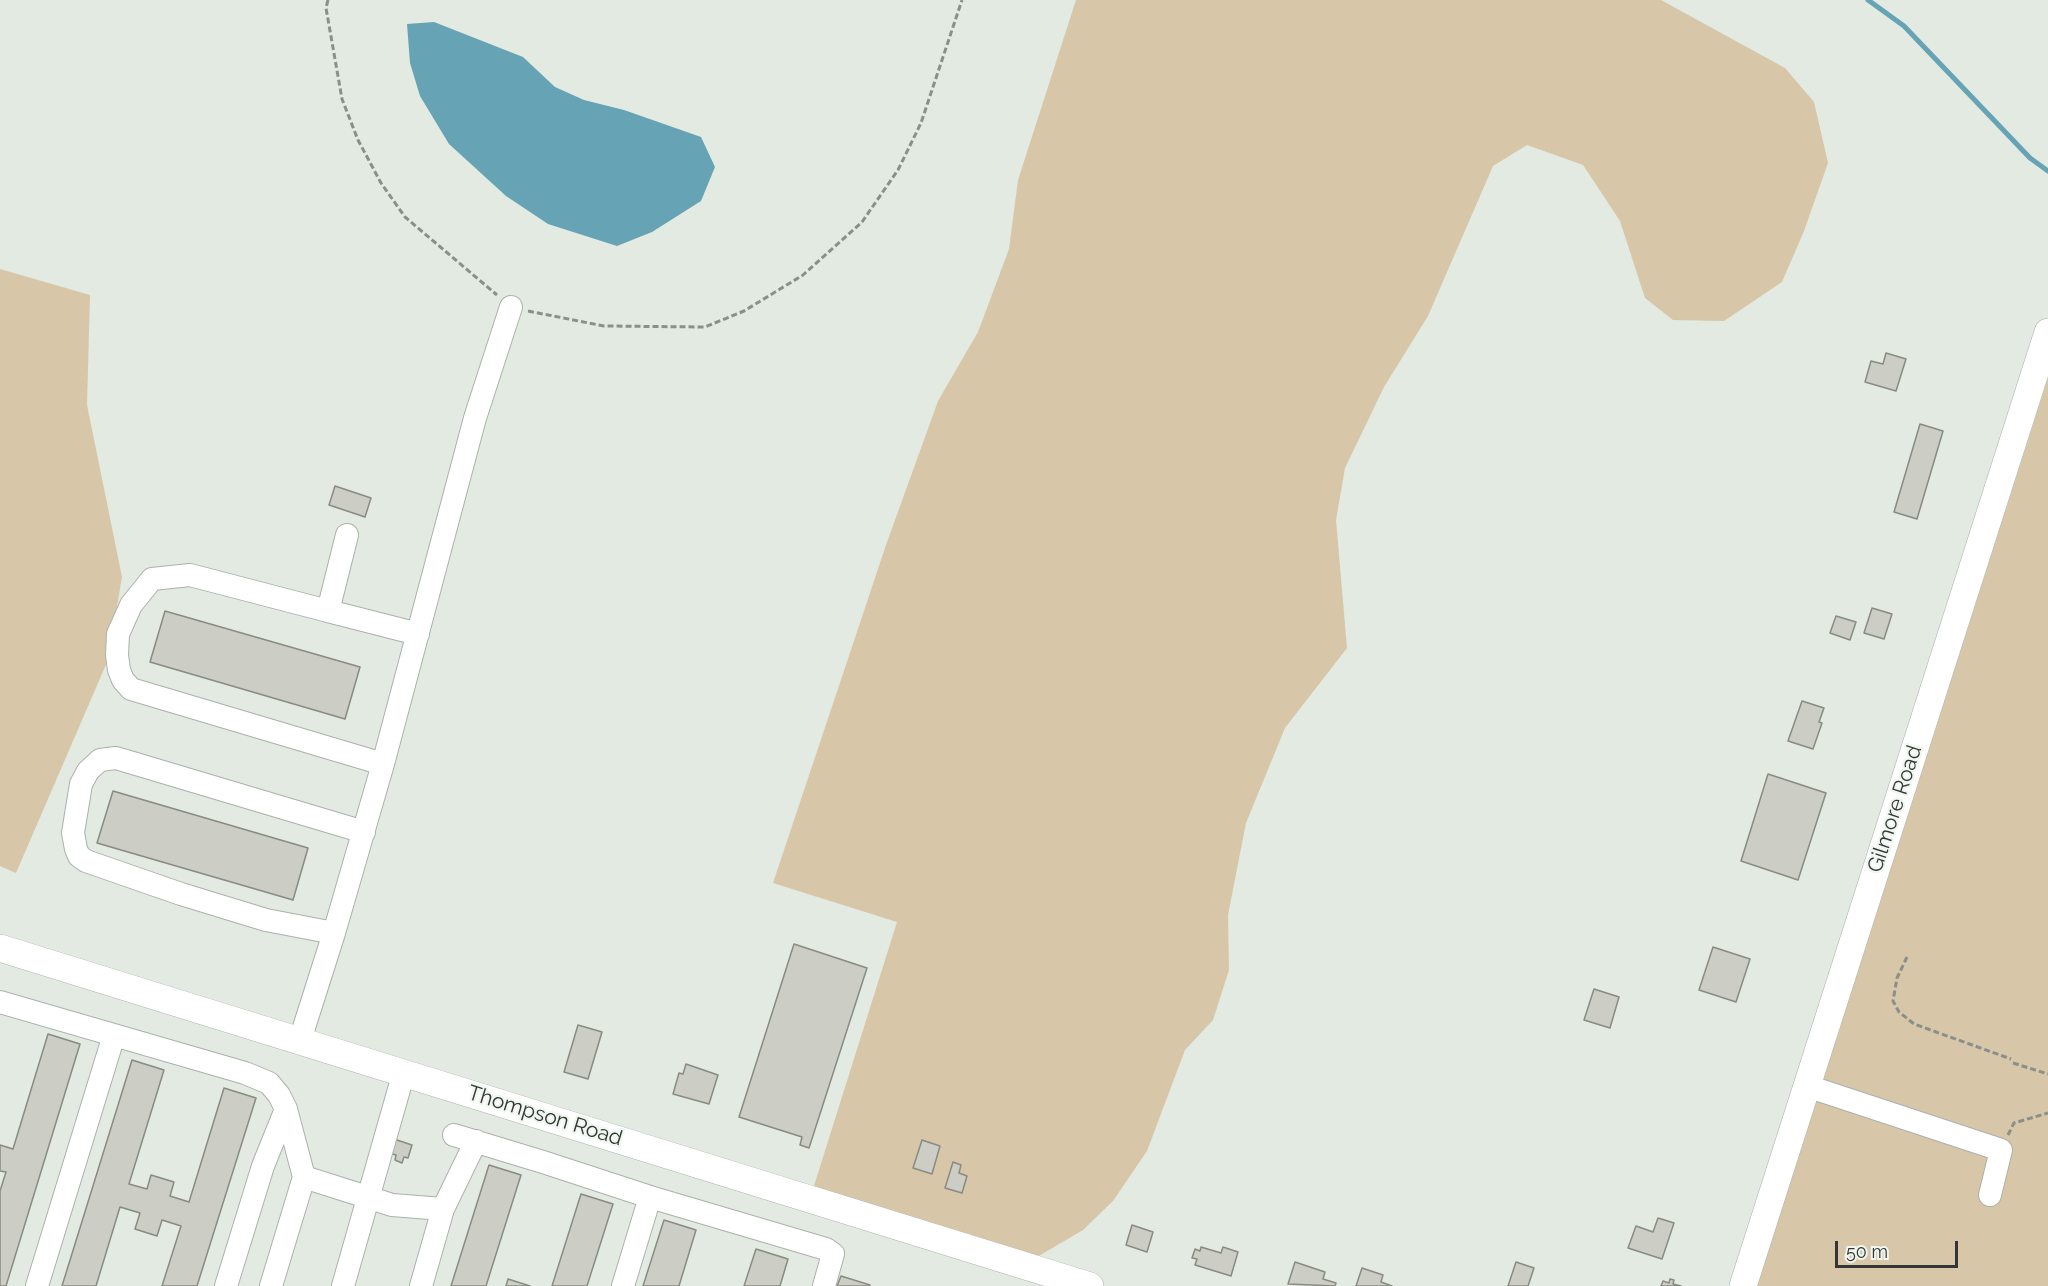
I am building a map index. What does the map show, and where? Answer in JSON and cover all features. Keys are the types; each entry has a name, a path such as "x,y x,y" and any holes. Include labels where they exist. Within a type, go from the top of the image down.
{"main road":[{"name":"Gilmore Road","path":"1743,1286 2048,332"},
{"name":"Thompson Road","path":"0,948 1090,1286"}],"lane":[{"path":"300,1040 364,832 475,418 511,307"},
{"path":"328,611 347,534"},
{"path":"383,764 131,689 123,680 119,670 118,634 130,605 152,579 190,574 418,634"},
{"path":"334,933 266,920 181,894 87,861 79,856 75,849 73,832 81,784 88,771 100,760 116,758 364,832"},
{"path":"0,1002 245,1073 269,1083 279,1095 286,1110 304,1177 271,1286"},
{"path":"37,1286 114,1035"},
{"path":"344,1286 404,1072"},
{"path":"1807,1086 2001,1150 1990,1195"},
{"path":"226,1286 263,1166 286,1110"},
{"path":"454,1135 650,1197 826,1249 833,1254 824,1286"},
{"path":"421,1286 443,1209 476,1141"},
{"path":"304,1177 392,1205 443,1209"},
{"path":"623,1286 650,1197"}],"path":[{"path":"327,0 326,8 342,99 358,140 381,183 405,217 511,307 604,326 705,327 744,312 803,275 862,222 898,170 921,123 962,0"},
{"path":"1907,957 1897,978 1893,1001 1899,1012 1914,1024 2048,1074"},
{"path":"2001,1150 2014,1123 2048,1113"}],"shaded area":[{"path":"1076,0 1661,0 1785,68 1814,102 1828,163 1804,231 1782,282 1724,321 1673,320 1645,298 1620,221 1583,165 1527,145 1493,166 1428,316 1384,387 1345,468 1336,520 1347,648 1285,728 1246,823 1228,915 1229,970 1213,1020 1185,1050 1147,1151 1113,1201 1083,1230 1037,1257 813,1189 897,922 773,883 886,545 938,401 978,332 1009,249 1018,180"},
{"path":"0,269 90,295 87,405 122,577 108,660 16,873 0,866"},
{"path":"2048,378 2048,1286 1757,1286"}],"water":[{"path":"434,22 523,57 555,87 584,100 624,110 701,137 715,167 701,201 652,232 617,246 548,224 506,196 449,144 420,96 410,63 407,24"}],"building":[{"path":"1886,353 1906,359 1896,391 1865,382 1871,361 1883,364"},
{"path":"1920,424 1943,431 1917,519 1894,512"},
{"path":"335,486 371,498 365,517 329,505"},
{"path":"1872,608 1892,614 1884,639 1864,633"},
{"path":"165,611 360,667 345,719 150,662"},
{"path":"1836,616 1856,622 1850,640 1830,633"},
{"path":"1802,701 1824,708 1819,722 1822,723 1813,749 1788,741"},
{"path":"1768,774 1826,793 1798,880 1741,861"},
{"path":"113,791 308,848 293,900 97,843"},
{"path":"794,944 867,968 809,1148 800,1145 802,1137 739,1117"},
{"path":"1713,947 1750,959 1736,1002 1699,990"},
{"path":"1594,989 1619,997 1610,1028 1584,1020"},
{"path":"578,1025 602,1032 588,1079 564,1072"},
{"path":"48,1034 80,1044 6,1286 0,1286 0,1191 6,1172 0,1171 0,1145 13,1149"},
{"path":"132,1060 164,1070 129,1184 147,1189 151,1175 174,1182 170,1196 189,1202 224,1088 256,1098 197,1286 162,1286 181,1226 162,1220 157,1236 135,1229 140,1213 120,1207 96,1286 62,1286"},
{"path":"686,1064 718,1075 709,1104 673,1094 679,1073 683,1074"},
{"path":"388,1137 412,1145 408,1158 404,1157 402,1163 395,1160 396,1155 383,1151"},
{"path":"922,1140 940,1146 932,1174 913,1168"},
{"path":"953,1162 961,1165 959,1173 967,1176 962,1193 945,1188"},
{"path":"489,1165 521,1175 486,1286 451,1286"},
{"path":"581,1194 613,1204 587,1286 552,1286"},
{"path":"1658,1218 1674,1223 1662,1259 1628,1248 1636,1226 1653,1232"},
{"path":"664,1220 696,1230 679,1286 643,1286"},
{"path":"1132,1225 1153,1232 1147,1252 1126,1245"},
{"path":"1201,1247 1221,1253 1223,1247 1238,1252 1231,1276 1195,1265 1197,1259 1192,1258 1195,1249 1200,1251"},
{"path":"756,1249 788,1259 780,1286 744,1286"},
{"path":"1295,1262 1325,1272 1323,1279 1336,1283 1335,1286 1288,1284"},
{"path":"1516,1262 1534,1268 1528,1286 1508,1286"},
{"path":"1362,1268 1383,1275 1381,1282 1392,1286 1356,1286"},
{"path":"841,1276 870,1285 837,1286"},
{"path":"508,1279 530,1286 506,1286"},
{"path":"1670,1279 1674,1280 1673,1284 1681,1286 1661,1286 1663,1281 1669,1283"}],"waterway":[{"path":"1868,0 1904,26 2030,158 2048,171"}]}
